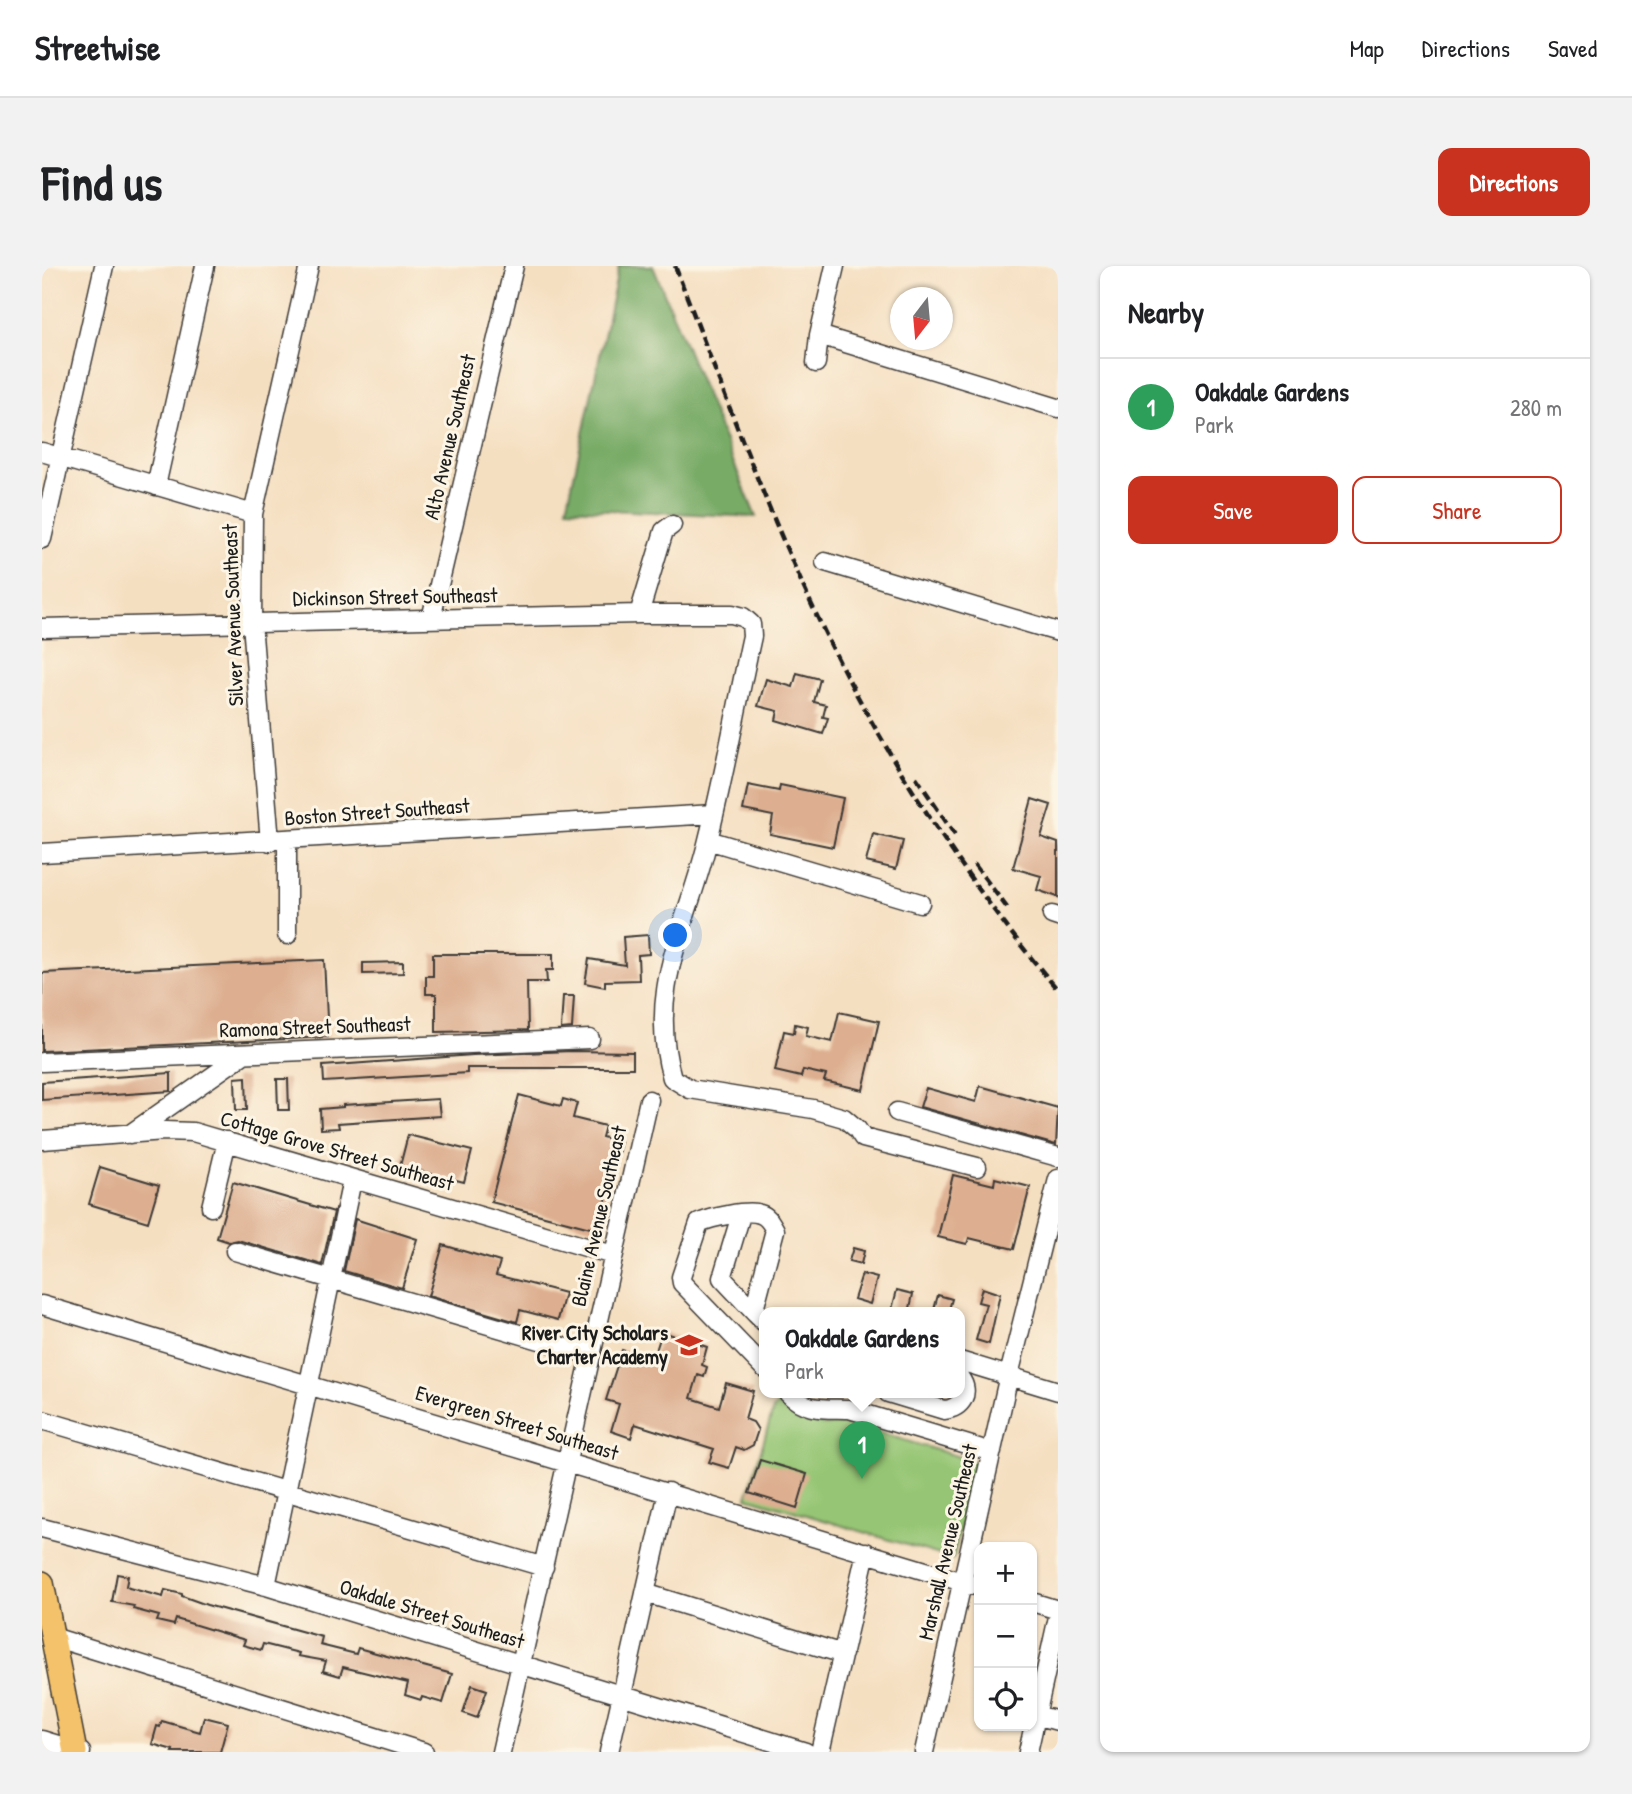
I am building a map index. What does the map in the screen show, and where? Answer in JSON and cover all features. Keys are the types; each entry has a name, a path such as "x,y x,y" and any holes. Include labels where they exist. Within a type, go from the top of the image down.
{"main road":[{"path":"42,1583 77,1751"}],"street":[{"path":"42,539 104,266"},
{"path":"156,486 205,266"},
{"name":"Silver Avenue Southeast","path":"288,935 252,623 253,514 309,266"},
{"name":"Alto Avenue Southeast","path":"431,618 514,266"},
{"path":"817,363 819,335 835,266"},
{"path":"819,335 1058,408"},
{"path":"42,452 253,514"},
{"path":"639,614 664,531 672,525"},
{"path":"825,562 1058,632"},
{"name":"Dickinson Street Southeast","path":"42,628 431,618 732,614 751,624 752,636 714,814"},
{"path":"714,814 673,954 662,1019 665,1054 672,1078 690,1089 813,1109 844,1118 863,1138 977,1167"},
{"name":"Boston Street Southeast","path":"42,853 714,814"},
{"path":"708,840 920,903"},
{"name":"Ramona Street Southeast","path":"42,1062 590,1039"},
{"path":"130,1134 245,1053"},
{"name":"Blaine Avenue Southeast","path":"501,1752 649,1100"},
{"path":"897,1111 1058,1157"},
{"name":"Cottage Grove Street Southeast","path":"42,1140 165,1131 193,1132 613,1255"},
{"path":"211,1207 227,1141"},
{"name":"Marshall Avenue Southeast","path":"924,1752 971,1584 992,1452 1058,1179"},
{"path":"266,1586 352,1180"},
{"path":"759,1316 755,1306 775,1230 770,1220 755,1212 710,1218 699,1223 681,1278 682,1283 759,1363"},
{"path":"741,1215 722,1278 759,1317"},
{"path":"235,1251 591,1355"},
{"name":"Evergreen Street Southeast","path":"42,1305 971,1584"},
{"path":"965,1363 1058,1391"},
{"path":"793,1398 819,1410 849,1409 992,1452"},
{"path":"811,1398 819,1410"},
{"path":"906,1398 944,1409 952,1409 963,1398"},
{"path":"42,1420 544,1567"},
{"path":"609,1752 668,1492"},
{"name":"Oakdale Street Southeast","path":"42,1528 266,1586 806,1752"},
{"path":"820,1752 866,1552"},
{"path":"645,1593 843,1654"},
{"path":"1037,1604 1058,1610"},
{"path":"1037,1711 1058,1617"},
{"path":"53,1637 424,1752"},
{"path":"1037,1715 1058,1721"},
{"path":"1028,1752 1033,1731"},
{"path":"42,1740 77,1751"}],"green space":[{"path":"619,266 653,266 756,517 567,508"},
{"path":"778,1403 805,1420 824,1425 851,1424 976,1462 953,1559 747,1497 773,1410"}],"building":[{"path":"797,673 820,679 814,702 826,705 823,717 828,718 823,734 776,720 778,711 758,706 766,679 793,687"},
{"path":"748,785 779,791 780,785 843,798 833,847 770,834 773,816 743,810"},
{"path":"1032,799 1051,805 1041,837 1058,843 1058,897 1037,890 1041,876 1013,868"},
{"path":"873,834 903,841 896,869 866,862"},
{"path":"648,935 649,954 638,955 639,980 605,981 605,987 585,983 589,959 625,965 623,937"},
{"path":"433,954 553,954 553,970 546,970 547,982 527,982 528,1030 436,1032 436,994 426,994 426,976 433,976"},
{"path":"324,960 328,1037 42,1051 42,973"},
{"path":"403,962 403,973 363,974 363,963"},
{"path":"563,996 574,996 572,1028 561,1029"},
{"path":"839,1012 879,1021 863,1090 824,1081 826,1075 803,1070 801,1077 775,1071 784,1031 794,1033 795,1024 808,1027 806,1036 832,1042"},
{"path":"571,1051 633,1052 633,1068 467,1068 467,1073 324,1082 323,1066"},
{"path":"171,1073 171,1091 42,1100 42,1082"},
{"path":"246,1077 247,1110 236,1110 235,1078"},
{"path":"277,1079 288,1079 289,1110 278,1110"},
{"path":"980,1086 1058,1108 1056,1145 920,1107 926,1088 976,1102"},
{"path":"519,1095 561,1106 563,1099 577,1103 573,1118 605,1126 602,1137 621,1142 598,1230 491,1202"},
{"path":"438,1099 440,1116 338,1123 339,1128 321,1129 320,1109"},
{"path":"408,1135 472,1151 464,1182 400,1166"},
{"path":"100,1167 159,1185 148,1222 89,1204"},
{"path":"953,1175 994,1185 995,1178 1030,1187 1014,1249 969,1238 967,1244 938,1237"},
{"path":"233,1182 334,1212 322,1265 238,1240 229,1242 217,1238"},
{"path":"355,1219 417,1239 402,1288 344,1271"},
{"path":"443,1245 500,1262 496,1275 565,1293 558,1320 520,1310 517,1322 428,1296"},
{"path":"853,1248 864,1251 861,1264 849,1261"},
{"path":"862,1274 877,1278 870,1304 854,1299"},
{"path":"982,1288 1000,1294 989,1344 976,1340 986,1304 978,1302"},
{"path":"897,1290 913,1294 910,1307 893,1307"},
{"path":"938,1295 952,1299 950,1307 935,1307"},
{"name":"River City Scholars Charter Academy","path":"662,1332 707,1347 702,1365 707,1367 704,1377 698,1375 691,1398 719,1407 726,1383 753,1391 745,1419 753,1422 758,1430 753,1445 744,1450 736,1447 729,1468 709,1462 714,1449 635,1424 631,1438 611,1431 619,1404 606,1400 622,1350 653,1360"},
{"path":"760,1460 807,1474 797,1508 749,1493"},
{"path":"117,1574 128,1576 126,1586 129,1588 163,1597 165,1590 182,1594 207,1605 322,1637 320,1645 356,1654 358,1648 452,1674 443,1703 405,1695 408,1683 343,1667 340,1676 323,1671 326,1661 298,1656 299,1653 263,1644 261,1650 243,1645 245,1640 176,1619 174,1625 157,1621 159,1616 133,1609 134,1606 112,1602"},
{"path":"472,1685 487,1690 477,1718 463,1713"},
{"path":"204,1717 228,1723 220,1752 172,1752 173,1750 152,1744 157,1726 160,1727 162,1721 200,1732"}],"railway":[{"path":"675,266 785,544 849,681 902,774 961,865 1058,990"},
{"path":"916,777 955,835"},
{"path":"974,864 1008,909"}],"place":[{"name":"River City Scholars Charter Academy","path":"689,1345"},
{"name":"Oakdale Gardens","path":"862,1479"}]}
